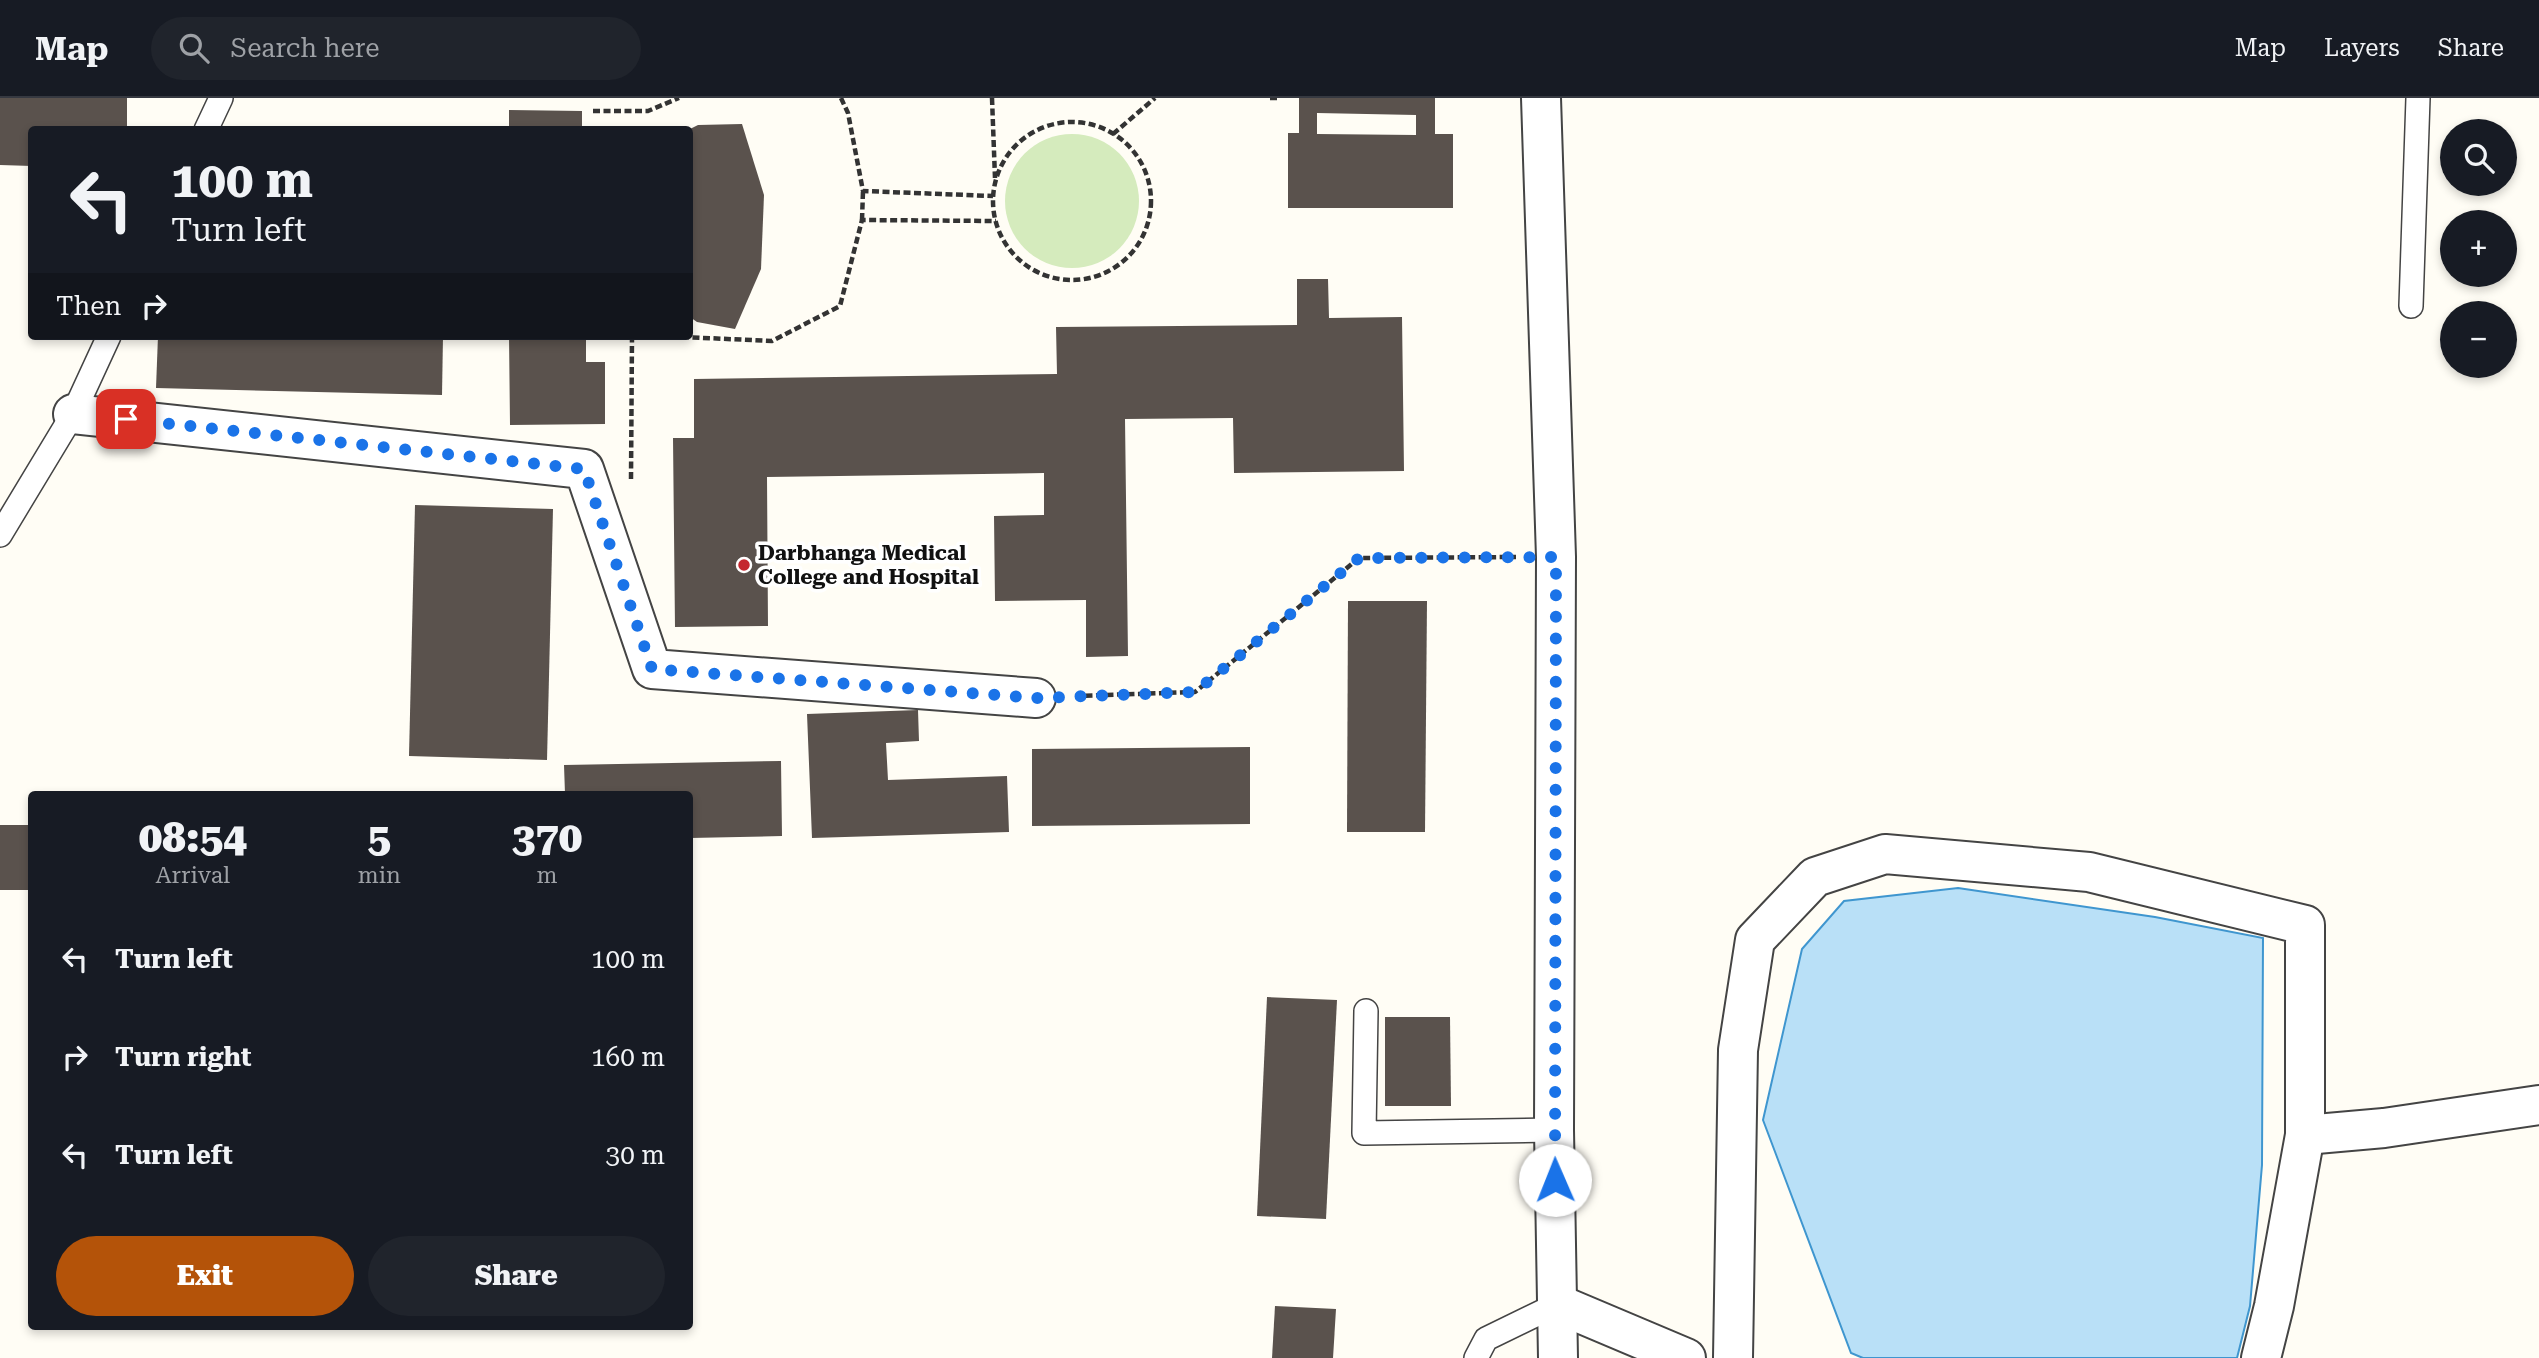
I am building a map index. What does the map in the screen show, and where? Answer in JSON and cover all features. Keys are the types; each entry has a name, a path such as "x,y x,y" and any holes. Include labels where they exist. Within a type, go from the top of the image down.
{"street":[{"path":"1541,98 1556,557 1554,1130 1558,1358"},
{"path":"73,414 584,469 652,669 1037,698"},
{"path":"1733,1358 1738,1051 1755,940 1815,877 1885,854 2088,872 2305,925 2305,1135 2274,1306 2261,1358"},
{"path":"2305,1135 2384,1128 2539,1105"},
{"path":"1558,1304 1686,1358"}],"lane":[{"path":"208,126 221,98"},
{"path":"2411,306 2418,98"},
{"path":"0,535 73,414 107,340"},
{"path":"1367,1011 1364,1133 1554,1130"},
{"path":"1476,1358 1486,1339 1558,1304"}],"path":[{"path":"593,111 648,111 679,98"},
{"path":"693,337 772,341 840,306 862,220 863,191 848,113 841,98"},
{"path":"992,98 995,184 993,196 996,221 1013,253 1032,269 1055,278 1092,278 1114,268 1133,252 1146,230 1151,207 1149,182 1139,160 1132,150 1113,134 1082,123 1065,123 1041,129 1030,135 1004,161 995,184"},
{"path":"1113,134 1155,98"},
{"path":"1270,98 1280,98"},
{"path":"863,191 993,196"},
{"path":"862,220 996,221"},
{"path":"631,484 632,340"},
{"path":"1037,698 1195,692 1359,558 1556,557"}],"green space":[{"path":"1072,134 1097,140 1119,154 1133,176 1139,201 1133,226 1119,248 1097,262 1072,268 1047,262 1025,248 1011,226 1005,201 1011,176 1025,154 1047,140"}],"water":[{"path":"1958,888 2155,917 2263,938 2262,1165 2250,1306 2237,1358 1863,1358 1851,1353 1763,1120 1802,949 1844,901"}],"building":[{"path":"0,98 127,98 127,126 28,126 28,166 0,165"},
{"path":"1299,98 1435,98 1435,134 1453,134 1453,208 1288,208 1288,133 1299,133","holes":["1317,113 1416,115 1416,135 1317,134"]},
{"path":"509,110 582,111 582,126 509,126"},
{"path":"742,124 764,195 761,269 735,329 693,319 693,128 698,125"},
{"path":"1297,279 1328,279 1329,318 1402,317 1404,471 1234,473 1233,418 1125,419 1128,656 1086,657 1086,600 995,601 994,516 1044,515 1044,473 767,477 768,626 675,627 673,438 694,438 694,379 1057,374 1056,327 1297,325"},
{"path":"158,340 443,340 442,395 156,388"},
{"path":"509,340 586,340 586,362 605,362 605,424 510,425"},
{"path":"415,505 553,509 547,760 409,756"},
{"path":"1348,601 1427,601 1425,832 1347,832"},
{"path":"918,710 919,741 886,743 888,780 1007,776 1009,832 812,838 807,714"},
{"path":"1250,747 1250,824 1032,826 1032,749"},
{"path":"781,761 782,836 693,838 693,791 565,791 564,765"},
{"path":"0,825 28,825 28,890 0,890"},
{"path":"1267,997 1337,1000 1326,1219 1257,1216"},
{"path":"1385,1017 1450,1017 1451,1106 1385,1106"},
{"path":"1275,1306 1336,1309 1333,1358 1272,1358"}],"place":[{"name":"Darbhanga Medical College and Hospital","path":"744,565"}],"route":[{"path":"126,419 584,469 652,669 1037,698 1195,692 1359,558 1556,557 1555,1180"}]}
